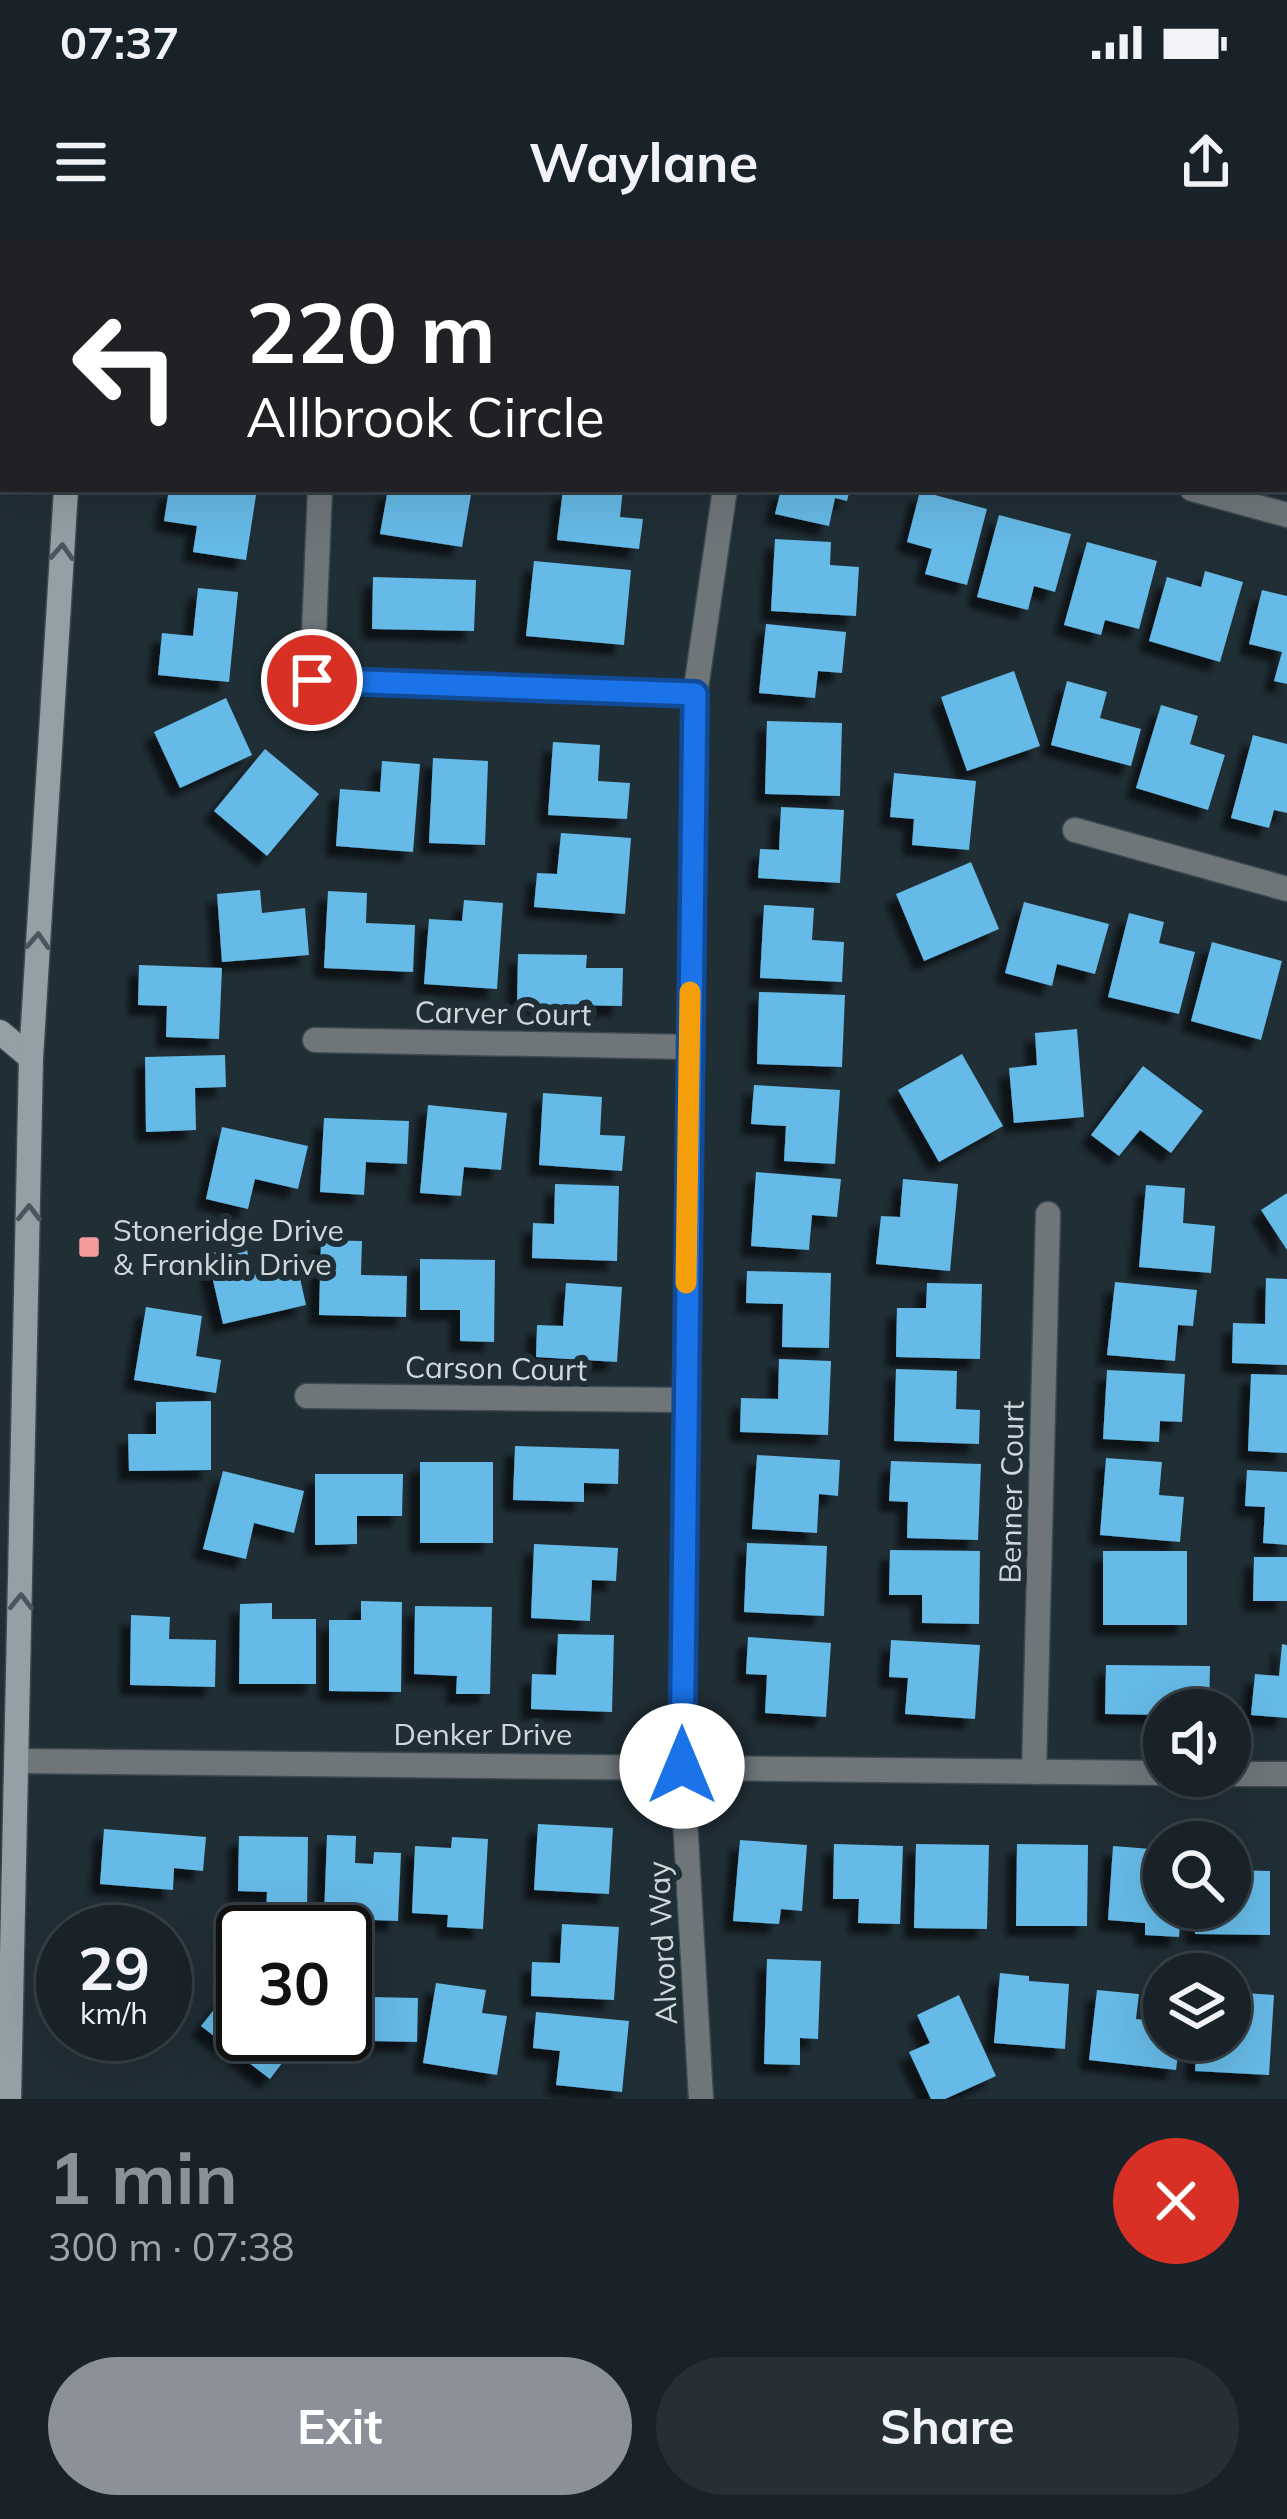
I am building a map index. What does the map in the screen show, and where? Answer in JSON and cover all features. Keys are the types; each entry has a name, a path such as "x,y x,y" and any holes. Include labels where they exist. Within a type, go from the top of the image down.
{"main road":[{"path":"10,2099 32,1058 65,492"},
{"path":"0,1032 32,1058"}],"street":[{"path":"320,492 312,680 695,694"},
{"name":"Alvord Way","path":"701,2099 682,1766 695,694 725,492"},
{"path":"1203,492 1287,515"},
{"path":"1075,830 1287,889"},
{"name":"Carver Court","path":"315,1040 690,1047"},
{"name":"Benner Court","path":"1034,1772 1048,1214"},
{"name":"Carson Court","path":"308,1396 685,1400"},
{"name":"Denker Drive","path":"18,1761 1143,1773"},
{"path":"1251,1774 1287,1774"}],"building":[{"path":"169,492 257,492 246,560 193,552 197,526 164,521"},
{"path":"387,492 471,492 462,547 380,534"},
{"path":"563,492 623,492 620,517 643,519 639,549 557,540"},
{"path":"780,492 849,492 847,501 835,498 829,526 775,514"},
{"path":"920,492 987,509 967,585 925,574 932,549 907,542"},
{"path":"999,515 1071,534 1055,592 1034,586 1028,610 977,597"},
{"path":"775,539 831,542 830,565 859,567 856,616 771,611"},
{"path":"1087,542 1157,561 1139,629 1105,620 1101,635 1064,625"},
{"path":"534,561 631,570 624,645 526,636"},
{"path":"1205,571 1243,582 1220,662 1149,641 1167,577 1201,587"},
{"path":"373,577 476,580 474,631 372,629"},
{"path":"198,588 238,592 229,682 158,675 162,633 193,636"},
{"path":"1262,590 1287,596 1287,684 1274,681 1282,652 1249,644"},
{"path":"766,624 846,632 842,673 818,671 815,698 759,693"},
{"path":"1014,671 1040,746 967,771 941,697"},
{"path":"1067,681 1107,692 1100,718 1141,729 1131,766 1051,745"},
{"path":"226,698 252,755 180,788 154,732"},
{"path":"1161,705 1198,716 1190,744 1225,755 1208,810 1136,788"},
{"path":"767,721 842,723 840,796 765,794"},
{"path":"1253,735 1287,744 1287,813 1274,810 1269,828 1231,818"},
{"path":"553,742 600,745 598,781 630,783 627,819 548,815"},
{"path":"265,749 319,794 267,856 214,811"},
{"path":"433,758 488,761 485,845 429,843"},
{"path":"382,761 420,764 413,852 336,846 340,789 380,792"},
{"path":"894,773 976,781 969,850 912,845 914,819 890,817"},
{"path":"781,807 844,810 840,883 758,878 760,849 779,850"},
{"path":"561,833 631,838 625,914 534,907 537,873 557,874"},
{"path":"971,862 999,929 924,961 896,894"},
{"path":"260,890 262,913 305,908 309,955 222,962 217,894"},
{"path":"328,891 367,893 366,923 415,925 413,972 324,968"},
{"path":"464,900 503,903 497,989 424,984 429,919 462,921"},
{"path":"1024,902 1109,924 1095,974 1057,964 1052,986 1005,973"},
{"path":"764,905 814,908 812,940 844,942 842,982 760,978"},
{"path":"1129,913 1164,922 1159,943 1195,952 1179,1014 1108,997"},
{"path":"1212,942 1282,961 1261,1040 1191,1021"},
{"path":"518,954 587,955 586,968 623,968 622,1006 517,1004"},
{"path":"139,965 222,968 219,1039 166,1037 167,1006 138,1005"},
{"path":"759,992 845,995 842,1067 757,1064"},
{"path":"1077,1029 1084,1117 1014,1123 1009,1068 1037,1065 1035,1033"},
{"path":"962,1054 1003,1126 939,1162 898,1090"},
{"path":"225,1055 226,1087 195,1088 196,1130 146,1132 145,1057"},
{"path":"1143,1066 1203,1111 1171,1153 1140,1130 1119,1156 1091,1135"},
{"path":"754,1085 840,1090 835,1164 784,1161 786,1126 751,1124"},
{"path":"543,1093 602,1097 600,1135 625,1136 622,1171 539,1165"},
{"path":"428,1105 507,1113 501,1170 464,1167 461,1196 420,1193"},
{"path":"324,1118 409,1121 407,1164 366,1162 364,1195 320,1192"},
{"path":"222,1127 308,1146 298,1189 255,1179 248,1209 206,1199"},
{"path":"756,1172 841,1179 837,1217 812,1215 809,1250 751,1246"},
{"path":"903,1179 958,1184 950,1271 876,1264 881,1216 900,1217"},
{"path":"555,1184 619,1186 617,1261 532,1258 533,1223 554,1224"},
{"path":"1146,1185 1185,1188 1183,1223 1215,1226 1211,1273 1139,1267"},
{"path":"1287,1193 1287,1250 1261,1210"},
{"path":"321,1240 362,1241 361,1275 407,1276 406,1317 319,1315"},
{"path":"246,1246 253,1275 297,1265 306,1305 223,1324 207,1254"},
{"path":"420,1259 495,1260 494,1342 460,1341 460,1310 420,1310"},
{"path":"747,1271 831,1273 829,1348 782,1347 783,1304 746,1303"},
{"path":"1266,1278 1287,1279 1287,1365 1232,1363 1233,1323 1265,1324"},
{"path":"1115,1282 1197,1290 1193,1326 1178,1325 1175,1361 1107,1355"},
{"path":"566,1283 622,1287 617,1362 536,1357 537,1325 563,1326"},
{"path":"927,1283 982,1284 980,1359 896,1357 897,1308 926,1308"},
{"path":"146,1307 202,1316 196,1356 221,1360 216,1393 134,1380"},
{"path":"779,1359 831,1361 828,1435 740,1432 741,1398 778,1399"},
{"path":"896,1369 957,1371 956,1409 980,1410 979,1444 894,1441"},
{"path":"1107,1370 1185,1374 1182,1422 1160,1421 1159,1442 1103,1439"},
{"path":"1251,1374 1287,1375 1287,1453 1248,1451"},
{"path":"211,1401 211,1470 129,1471 128,1434 156,1434 156,1402"},
{"path":"515,1446 619,1449 618,1484 584,1483 584,1502 513,1500"},
{"path":"757,1455 840,1460 838,1496 819,1494 817,1533 752,1529"},
{"path":"1106,1458 1162,1462 1159,1495 1184,1497 1180,1542 1100,1535"},
{"path":"891,1461 981,1464 978,1540 907,1538 908,1502 889,1501"},
{"path":"420,1462 493,1462 493,1543 420,1543"},
{"path":"1247,1470 1287,1472 1287,1545 1263,1543 1265,1507 1245,1506"},
{"path":"223,1471 304,1491 294,1533 254,1523 246,1559 203,1549"},
{"path":"315,1474 403,1474 402,1516 357,1516 357,1544 315,1545"},
{"path":"747,1543 827,1546 824,1616 744,1612"},
{"path":"534,1544 618,1548 616,1581 592,1580 590,1621 531,1618"},
{"path":"890,1550 980,1551 979,1624 922,1623 922,1595 889,1595"},
{"path":"1103,1551 1187,1551 1187,1625 1103,1625"},
{"path":"1254,1557 1287,1557 1287,1601 1253,1601"},
{"path":"361,1601 402,1602 401,1692 329,1691 329,1620 361,1620"},
{"path":"272,1603 272,1619 316,1619 316,1684 239,1684 240,1604"},
{"path":"415,1606 492,1607 490,1694 456,1694 457,1676 414,1674"},
{"path":"131,1615 170,1617 169,1639 216,1640 215,1687 130,1685"},
{"path":"558,1634 614,1635 612,1712 531,1709 532,1674 556,1675"},
{"path":"748,1637 831,1643 826,1717 765,1713 767,1675 746,1674"},
{"path":"891,1640 980,1645 975,1719 905,1714 908,1678 889,1677"},
{"path":"1282,1644 1287,1645 1287,1718 1251,1715 1255,1674 1279,1676"},
{"path":"1106,1665 1210,1666 1209,1689 1143,1689 1143,1715 1105,1714"},
{"path":"538,1824 613,1828 609,1894 534,1890"},
{"path":"104,1829 206,1837 203,1871 174,1868 173,1890 100,1884"},
{"path":"327,1835 356,1836 355,1863 373,1864 374,1852 401,1853 398,1921 372,1920 372,1905 324,1905"},
{"path":"239,1836 308,1837 307,1905 266,1905 267,1892 238,1891"},
{"path":"452,1837 488,1839 483,1929 447,1927 448,1915 412,1913 415,1846 451,1848"},
{"path":"740,1840 807,1845 802,1911 781,1909 779,1924 733,1921"},
{"path":"834,1844 903,1846 900,1924 858,1923 859,1899 833,1899"},
{"path":"916,1844 989,1845 987,1929 914,1928"},
{"path":"1017,1844 1088,1845 1087,1926 1016,1926"},
{"path":"1113,1846 1143,1848 1143,1923 1108,1920"},
{"path":"1251,1871 1270,1871 1270,1935 1195,1934 1195,1929 1251,1929"},
{"path":"562,1924 619,1927 614,2000 531,1996 532,1962 560,1963"},
{"path":"1145,1929 1180,1929 1179,1937 1145,1935"},
{"path":"767,1959 821,1961 818,2039 800,2038 800,2065 764,2064"},
{"path":"372,1966 373,1997 418,1998 417,2042 372,2041"},
{"path":"1000,1973 1069,1984 1065,2049 994,2043"},
{"path":"436,1983 486,1990 482,2013 507,2016 497,2075 423,2063"},
{"path":"1097,1990 1139,1994 1136,2019 1143,2020 1143,2061 1177,2061 1176,2070 1089,2060"},
{"path":"1251,1993 1274,1995 1269,2075 1195,2071 1196,2061 1251,2061"},
{"path":"959,1995 996,2076 945,2099 931,2099 909,2052 930,2043 917,2015"},
{"path":"216,2007 216,2038 201,2026"},
{"path":"536,2012 629,2021 622,2092 556,2085 560,2051 533,2048"},
{"path":"247,2061 284,2061 270,2079"}],"slow traffic":[{"path":"686,1283 690,992"}],"place":[{"name":"Stoneridge Drive & Franklin Drive","path":"89,1247"}],"route":[{"path":"312,680 695,694 682,1766"}]}
